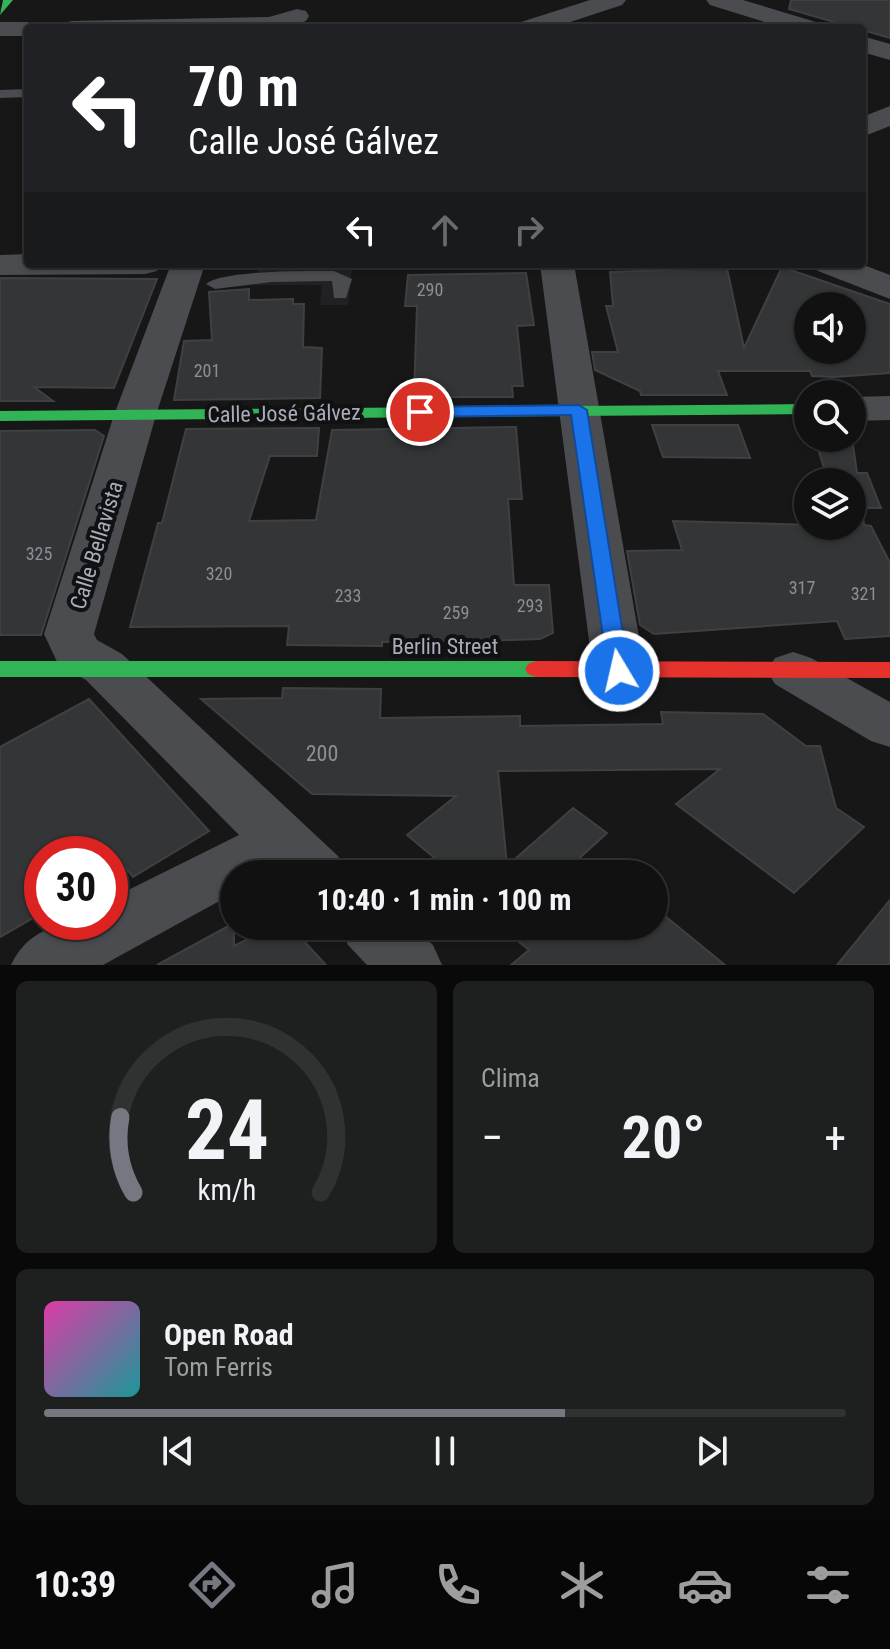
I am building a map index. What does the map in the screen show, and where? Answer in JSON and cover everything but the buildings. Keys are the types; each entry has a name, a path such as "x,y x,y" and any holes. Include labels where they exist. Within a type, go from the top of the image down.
{"street":[{"path":"0,12 8,0"},
{"path":"539,24 614,0"},
{"path":"718,0 797,24"},
{"path":"151,24 297,16 313,24"},
{"path":"0,29 24,29"},
{"path":"866,45 890,52"},
{"path":"866,126 890,115"},
{"path":"0,265 24,265"},
{"path":"558,268 619,671"},
{"path":"840,268 890,288"},
{"name":"Calle Bellavista","path":"202,274 135,415 69,634 76,651 104,667 303,860"},
{"path":"866,409 890,408"},
{"name":"Calle José Gálvez","path":"0,416 794,409"},
{"name":"Berlin Street","path":"0,669 890,670"},
{"path":"793,671 890,727"},
{"path":"43,965 249,856"},
{"path":"384,940 410,965"}],"lane":[{"path":"2,94 24,93"},
{"path":"202,274 270,271 334,276 343,279 340,294"}],"shaded area":[{"path":"258,269 352,269 348,305 320,305 322,285 254,285"}],"traffic: fast":[{"path":"0,12 8,0"},
{"path":"0,416 794,409"},
{"path":"0,669 536,669"}],"traffic: jam":[{"path":"536,669 890,670"}],"route":[{"path":"420,412 579,410 619,671"}]}
